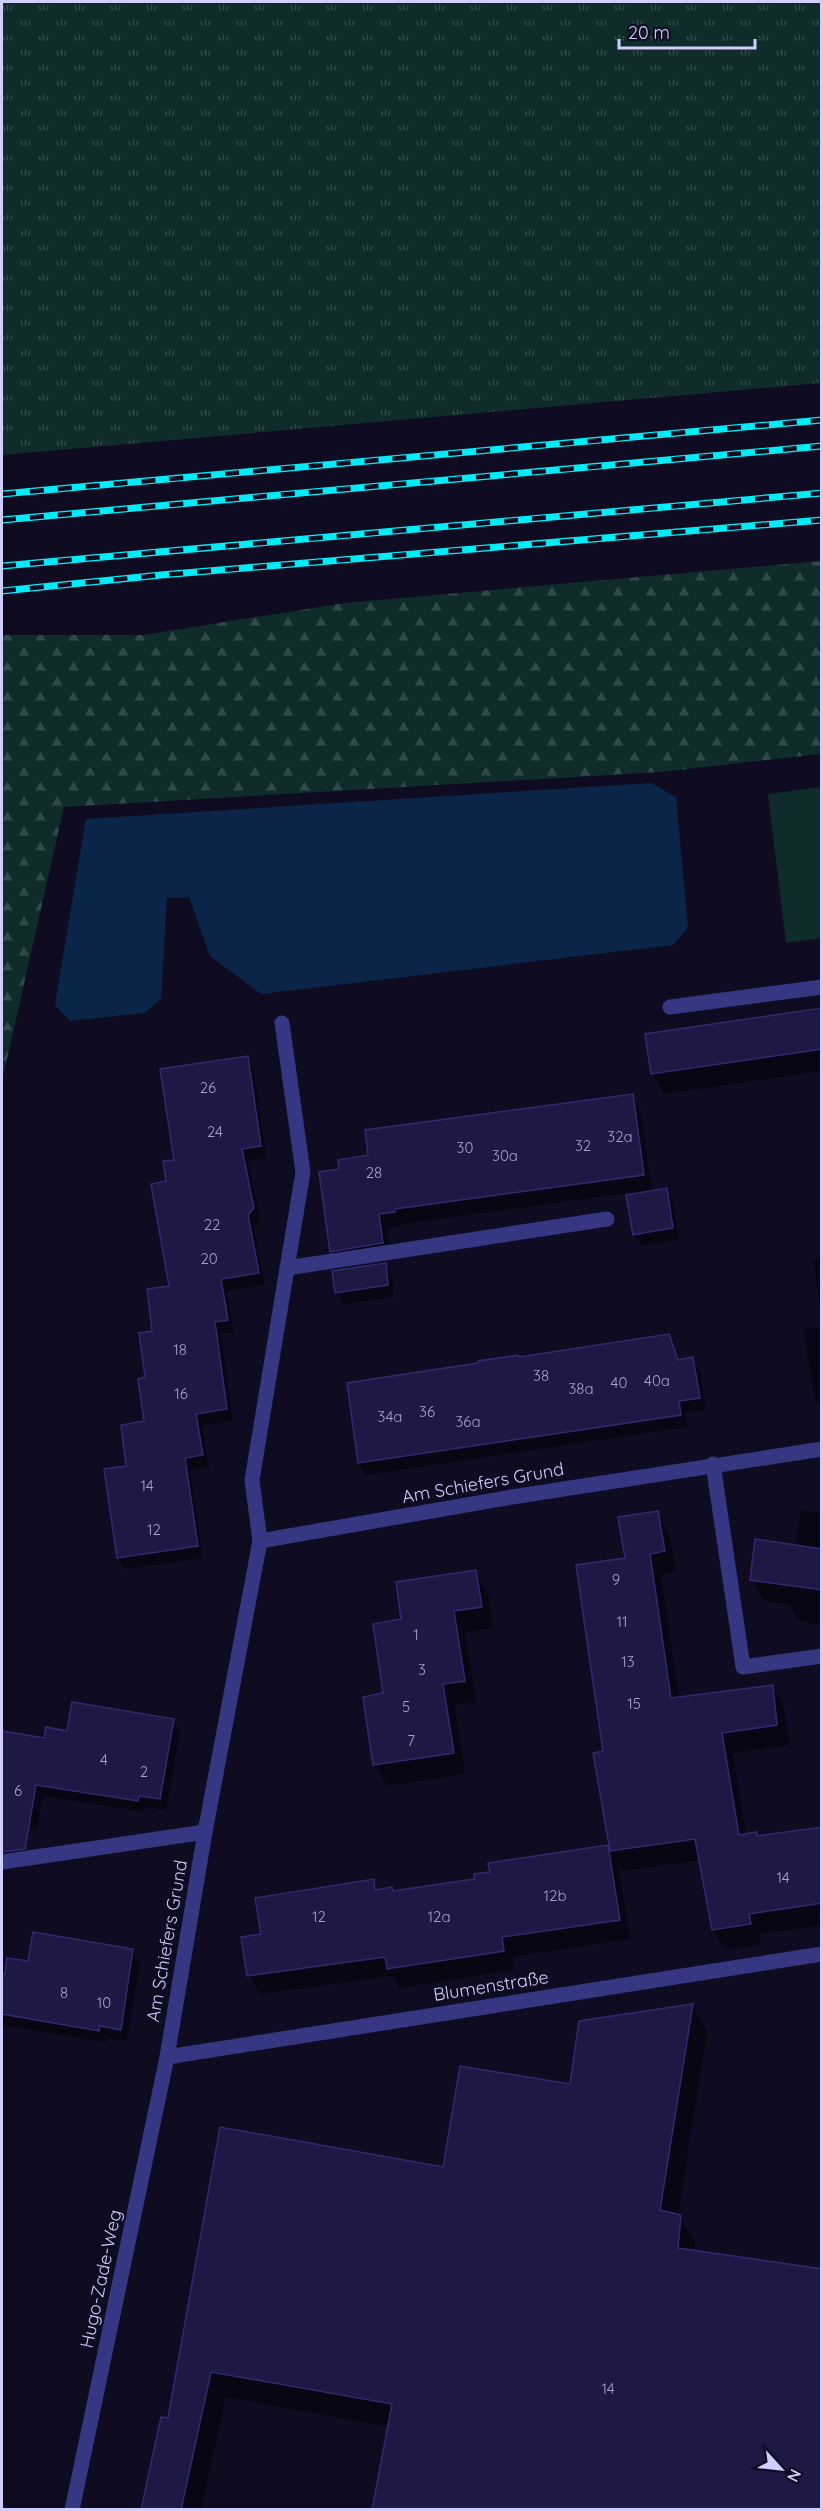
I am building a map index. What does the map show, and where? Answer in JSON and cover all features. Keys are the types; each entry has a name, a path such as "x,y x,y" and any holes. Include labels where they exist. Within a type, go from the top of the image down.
{"street":[{"path":"670,1007 822,987"},
{"name":"Am Schiefers Grund","path":"167,2057 205,1832 260,1541 252,1480 303,1172 282,1023"},
{"path":"287,1268 607,1219"},
{"name":"Am Schiefers Grund","path":"260,1541 713,1464 822,1449"},
{"path":"713,1464 743,1667 822,1656"},
{"name":"Am Schiefers Grund","path":"2,1862 205,1832"},
{"name":"Blumenstraße","path":"167,2057 822,1954"},
{"name":"Hugo-Zade-Weg","path":"72,2510 167,2057"}],"green space":[{"path":"3,2 821,2 821,383 2,455"},
{"path":"821,561 821,754 660,772 64,807 2,1081 2,635 143,635 345,603"},
{"path":"821,787 821,938 786,943 768,794"}],"water":[{"path":"651,783 676,797 688,928 673,945 261,994 210,956 189,897 167,898 161,999 144,1013 70,1021 55,1005 86,819"}],"building":[{"path":"822,1008 822,1049 651,1074 645,1034"},
{"path":"248,1056 261,1146 242,1149 254,1208 248,1215 259,1273 221,1279 228,1320 215,1322 227,1409 196,1414 203,1455 185,1458 198,1546 117,1558 104,1469 126,1466 121,1425 144,1421 138,1379 145,1377 139,1333 152,1331 147,1289 169,1286 151,1184 166,1181 163,1161 174,1160 160,1069"},
{"path":"633,1094 644,1175 395,1209 395,1212 379,1214 383,1243 330,1252 319,1172 339,1169 338,1160 368,1155 365,1130"},
{"path":"667,1188 673,1228 633,1235 626,1195"},
{"path":"386,1263 388,1285 335,1293 332,1271"},
{"path":"669,1334 678,1360 693,1357 700,1398 679,1401 681,1415 358,1463 347,1383 478,1363 478,1361"},
{"path":"658,1511 665,1551 650,1554 671,1698 773,1685 777,1725 722,1733 739,1835 757,1832 757,1836 822,1827 822,1903 749,1914 751,1924 712,1930 695,1839 610,1851 593,1753 603,1751 576,1565 625,1558 618,1517"},
{"path":"755,1539 822,1549 822,1590 750,1580"},
{"path":"476,1570 482,1607 454,1611 465,1681 443,1684 454,1753 373,1765 363,1697 383,1693 373,1624 401,1619 396,1582"},
{"path":"72,1702 174,1719 160,1799 139,1796 138,1801 36,1785 25,1849 2,1852 2,1731 44,1738 46,1727 67,1731"},
{"path":"608,1845 620,1920 502,1937 504,1951 387,1969 385,1957 247,1976 241,1937 261,1934 255,1898 374,1879 375,1890 392,1887 393,1891 474,1879 474,1874 490,1872 488,1863"},
{"path":"33,1932 133,1949 121,2030 100,2026 99,2031 2,2014 2,1974 5,1974 7,1958 28,1961"},
{"path":"693,2004 660,2210 681,2215 678,2248 822,2269 822,2510 372,2510 392,2404 211,2372 181,2510 141,2510 161,2417 168,2418 220,2127 443,2167 460,2066 570,2084 579,2021"}],"railway":[{"path":"2,494 822,420"},
{"path":"2,520 822,446"},
{"path":"2,566 822,493"},
{"path":"2,591 161,575 822,520"}]}
